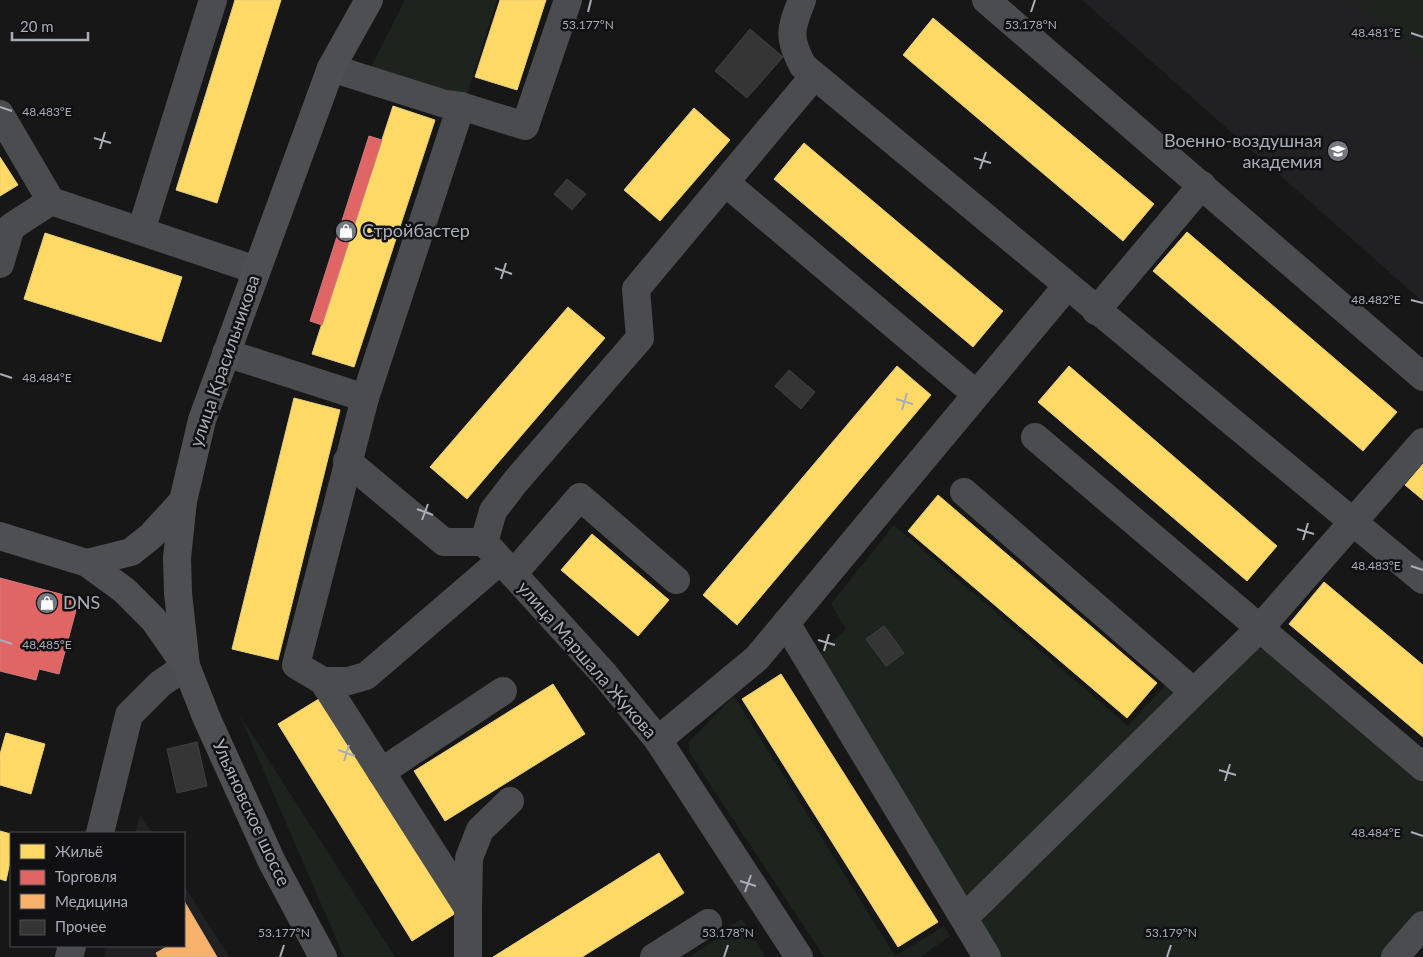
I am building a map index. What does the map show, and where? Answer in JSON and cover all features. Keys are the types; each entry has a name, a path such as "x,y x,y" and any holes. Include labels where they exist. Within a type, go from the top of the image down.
{"main road":[{"name":"улица Красильникова","path":"186,666 177,558 183,501 202,420 331,68 370,0"},
{"path":"88,563 131,552 151,536 183,501"},
{"path":"0,536 88,563 124,590 154,620 186,666"},
{"name":"Ульяновское шоссе","path":"186,666 207,719 272,862 324,957"}],"street":[{"path":"141,230 213,0"},
{"path":"331,68 445,104 461,106 525,126 568,0"},
{"path":"802,0 794,20 792,45 803,66 1096,312 1354,521 1423,580"},
{"path":"986,0 1423,377"},
{"path":"499,559 493,511 510,488 640,338 636,289 814,76"},
{"path":"461,106 364,398 296,665 323,681 468,908"},
{"path":"0,114 51,201 256,270"},
{"path":"726,183 976,394"},
{"path":"1096,312 1202,185"},
{"path":"0,264 11,226 51,201"},
{"path":"658,740 757,658 1067,286"},
{"path":"226,353 364,398"},
{"path":"1035,437 1423,767"},
{"path":"964,918 1260,628 1423,442"},
{"path":"347,461 444,542 499,559"},
{"path":"964,492 1194,692"},
{"path":"323,681 348,681 366,676 499,559 580,497 676,580"},
{"name":"улица Маршала Жукова","path":"499,559 605,675 658,740 800,957"},
{"path":"786,623 987,957"},
{"path":"100,832 129,715 160,684 186,666"},
{"path":"381,772 503,691"},
{"path":"468,957 469,858 480,830 510,801"},
{"path":"654,957 708,923"},
{"path":"1395,957 1423,925"}],"shaded area":[{"path":"405,0 497,0 465,101 367,75"},
{"name":"Военно-воздушная академия","path":"1082,0 1423,0 1423,302"},
{"path":"1354,0 1423,0 1423,61"},
{"path":"894,525 1128,726 1170,680 1186,694 970,906 815,658 846,629 831,604"},
{"path":"1261,649 1278,654 1423,775 1423,913 1383,957 999,957 975,917 1243,651"},
{"path":"734,696 895,956 944,926 950,936 920,957 824,957 689,752 689,742"},
{"path":"239,714 395,957 344,957"},
{"path":"140,815 151,832 135,832"},
{"path":"185,887 229,957 104,957 107,947 185,947"},
{"path":"742,919 765,957 689,957 715,940 717,933"}],"building: Жильё":[{"path":"235,0 281,0 217,203 176,190"},
{"path":"500,0 546,0 517,90 475,77"},
{"path":"933,18 1154,204 1123,241 903,55"},
{"path":"393,106 435,120 354,367 312,354"},
{"path":"694,108 730,140 660,221 624,190"},
{"path":"804,143 1003,311 973,347 774,179"},
{"path":"0,157 18,185 0,196"},
{"path":"1187,232 1397,412 1363,451 1153,271"},
{"path":"45,233 182,277 161,342 24,299"},
{"path":"568,307 605,338 467,499 430,467"},
{"path":"897,366 931,395 737,625 703,595"},
{"path":"1069,366 1277,546 1247,581 1038,402"},
{"path":"294,398 340,410 278,660 232,649"},
{"path":"1423,464 1423,500 1405,485"},
{"path":"938,495 1157,683 1127,718 908,531"},
{"path":"592,534 669,600 638,636 561,570"},
{"path":"1324,582 1423,665 1423,737 1289,624"},
{"path":"781,674 938,922 898,947 742,699"},
{"path":"553,684 585,734 445,821 414,771"},
{"path":"322,697 456,913 412,941 278,724"},
{"path":"6,733 45,744 31,794 0,785 0,754"},
{"path":"0,831 10,834 10,862 6,881 0,879"},
{"path":"659,853 684,893 582,957 493,957"}],"building: Торговля":[{"name":"Стройбастер","path":"369,136 382,140 322,325 310,321"},
{"path":"0,578 79,599 59,674 39,669 36,680 0,671"}],"building: Медицина":[{"path":"185,903 217,957 158,957 156,953 166,947 185,947"}],"building: Прочее":[{"path":"750,29 783,57 747,98 715,71"},
{"path":"567,179 586,194 572,210 554,194"},
{"path":"789,370 815,392 801,409 775,386"},
{"path":"884,626 904,653 886,666 866,639"},
{"path":"197,742 207,786 177,793 167,749"}],"place":[{"name":"Военно-воздушная академия","path":"1338,151"},
{"name":"Стройбастер","path":"346,231"},
{"name":"DNS","path":"47,603"}]}
